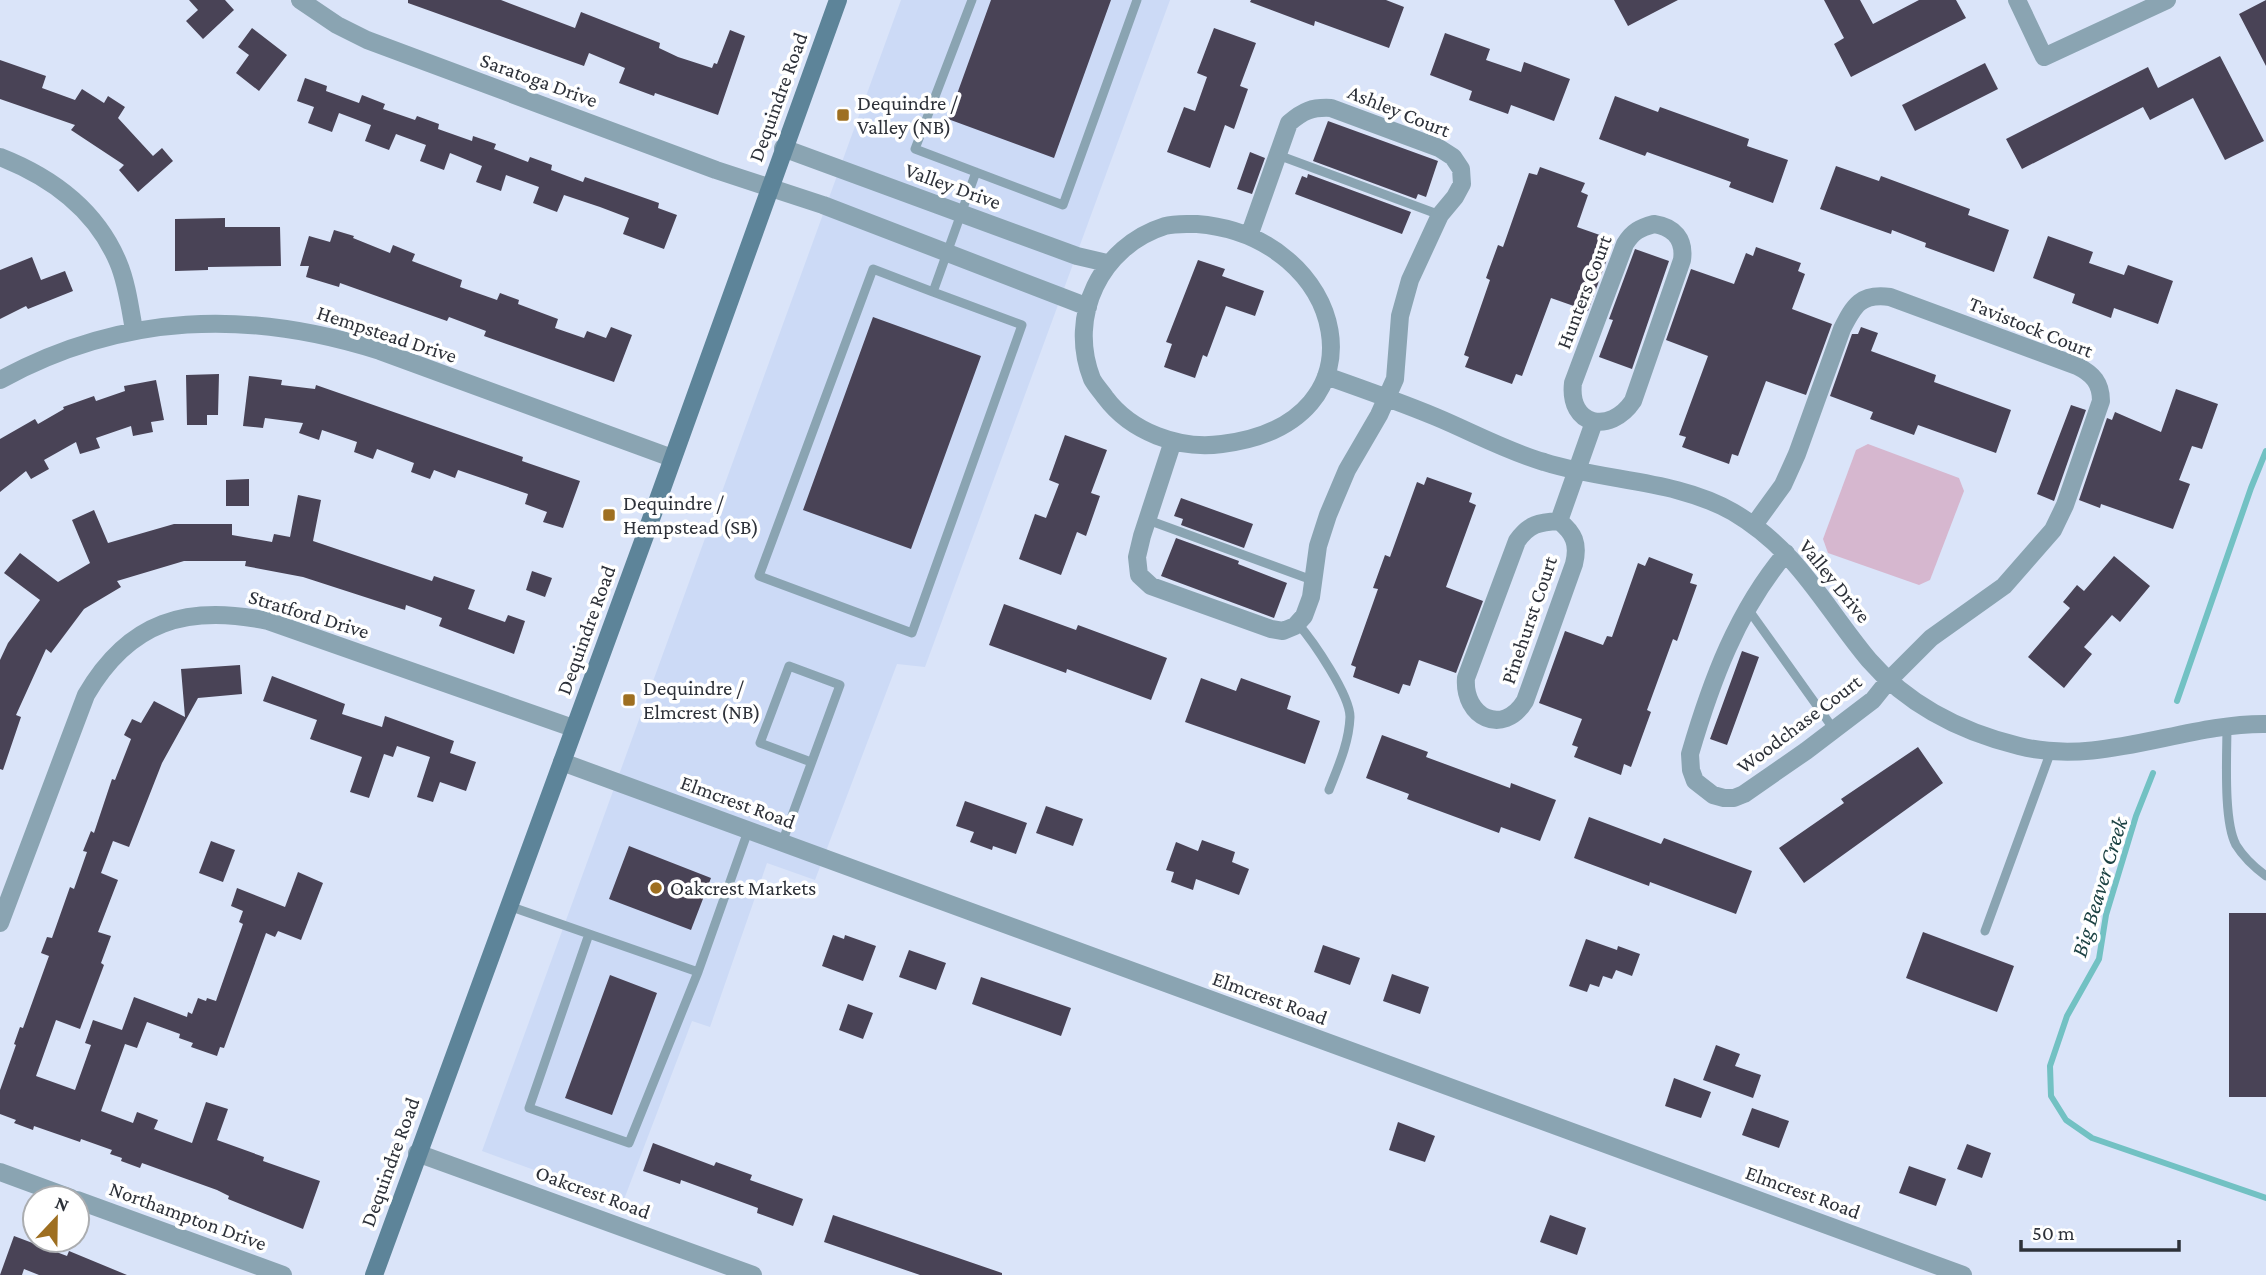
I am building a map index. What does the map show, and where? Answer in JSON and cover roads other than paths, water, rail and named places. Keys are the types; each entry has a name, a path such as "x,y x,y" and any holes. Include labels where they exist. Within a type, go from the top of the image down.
{"main road":[{"name":"Dequindre Road","path":"374,1275 838,0"}],"street":[{"name":"Saratoga Drive","path":"300,0 337,25 367,40 716,170 769,186"},
{"path":"2017,0 2044,57 2167,0"},
{"name":"Ashley Court","path":"1249,236 1289,123 1304,110 1331,108 1439,148 1453,157 1461,169 1462,184 1440,215 1418,259 1404,298 1395,379 1336,493 1318,546 1308,605 1298,624"},
{"name":"Valley Drive","path":"783,148 1077,256 1107,263"},
{"path":"0,157 23,166 59,187 96,224 118,263 134,331"},
{"path":"769,186 1088,307"},
{"name":"Hunters Court","path":"1654,224 1666,226 1676,233 1682,242 1682,260 1633,401 1624,414 1608,423 1594,422 1575,409 1571,396 1573,383 1625,244 1631,234 1640,228 1654,224"},
{"path":"1167,225 1217,226 1249,236 1285,256 1302,272 1316,291 1331,330 1331,349 1326,376 1320,390 1302,412 1268,434 1220,445 1173,441 1147,432 1126,419 1093,381 1084,335 1088,307 1095,285 1107,263 1138,238 1167,225"},
{"name":"Tavistock Court","path":"1754,525 1783,485 1797,454 1842,329 1850,314 1865,298 1877,295 1890,297 2077,366 2095,378 2101,390 2098,415 2053,530 2004,586 1931,638 1889,680"},
{"name":"Hempstead Drive","path":"0,380 44,358 89,342 134,331 185,323 241,323 296,329 342,339 673,458"},
{"name":"Valley Drive","path":"1326,376 1437,417 1507,450 1576,472 1678,489 1722,507 1754,525 1786,553 1805,573 1865,654 1889,680 1911,698 1951,723 2011,744 2051,751 2102,750 2227,725 2266,724"},
{"path":"1559,521 1594,422"},
{"path":"1173,441 1137,557 1139,575 1151,586 1271,629 1283,631 1298,624"},
{"name":"Pinehurst Court","path":"1559,521 1568,528 1576,541 1574,564 1525,701 1519,711 1510,717 1489,719 1476,713 1469,703 1465,690 1466,678 1517,541 1533,524 1559,521"},
{"name":"Woodchase Court","path":"1786,553 1746,608 1727,648 1690,754 1690,769 1695,781 1713,795 1724,798 1744,794 1835,730 1873,700 1889,680"},
{"name":"Stratford Drive","path":"0,923 86,695 106,663 121,648 138,636 172,620 221,614 268,621 573,728"},
{"name":"Elmcrest Road","path":"562,762 1964,1275"},
{"name":"Oakcrest Road","path":"417,1153 753,1275"},
{"path":"0,1172 33,1184"},
{"name":"Northampton Drive","path":"91,1205 283,1275"}],"lane":[{"path":"972,0 915,149 1063,205 1137,0"},
{"path":"1278,155 1440,215"},
{"path":"933,292 976,172"},
{"path":"873,269 933,292 1022,325 912,633 759,576 873,269"},
{"path":"1148,520 1312,580"},
{"path":"1746,608 1835,730"},
{"path":"1298,624 1320,654 1345,698 1350,715 1346,745 1329,790"},
{"path":"782,843 840,685 789,666 760,743 811,762"},
{"path":"2227,725 2229,821 2235,843 2250,864 2266,876"},
{"path":"1985,931 2051,751"},
{"path":"589,934 529,1108 629,1143 698,972 748,831"},
{"path":"509,906 698,972"}],"waterway":[{"name":"Big Beaver Creek","path":"2177,701 2266,451"},
{"name":"Big Beaver Creek","path":"2153,773 2136,816 2106,915 2099,959 2067,1016 2050,1066 2051,1096 2066,1120 2092,1138 2266,1198"}],"place":[{"name":"Dequindre / Valley (NB)","path":"843,115"},
{"name":"Dequindre / Hempstead (SB)","path":"609,515"},
{"name":"Dequindre / Elmcrest (NB)","path":"629,700"},
{"name":"Oakcrest Markets","path":"656,888"}]}
